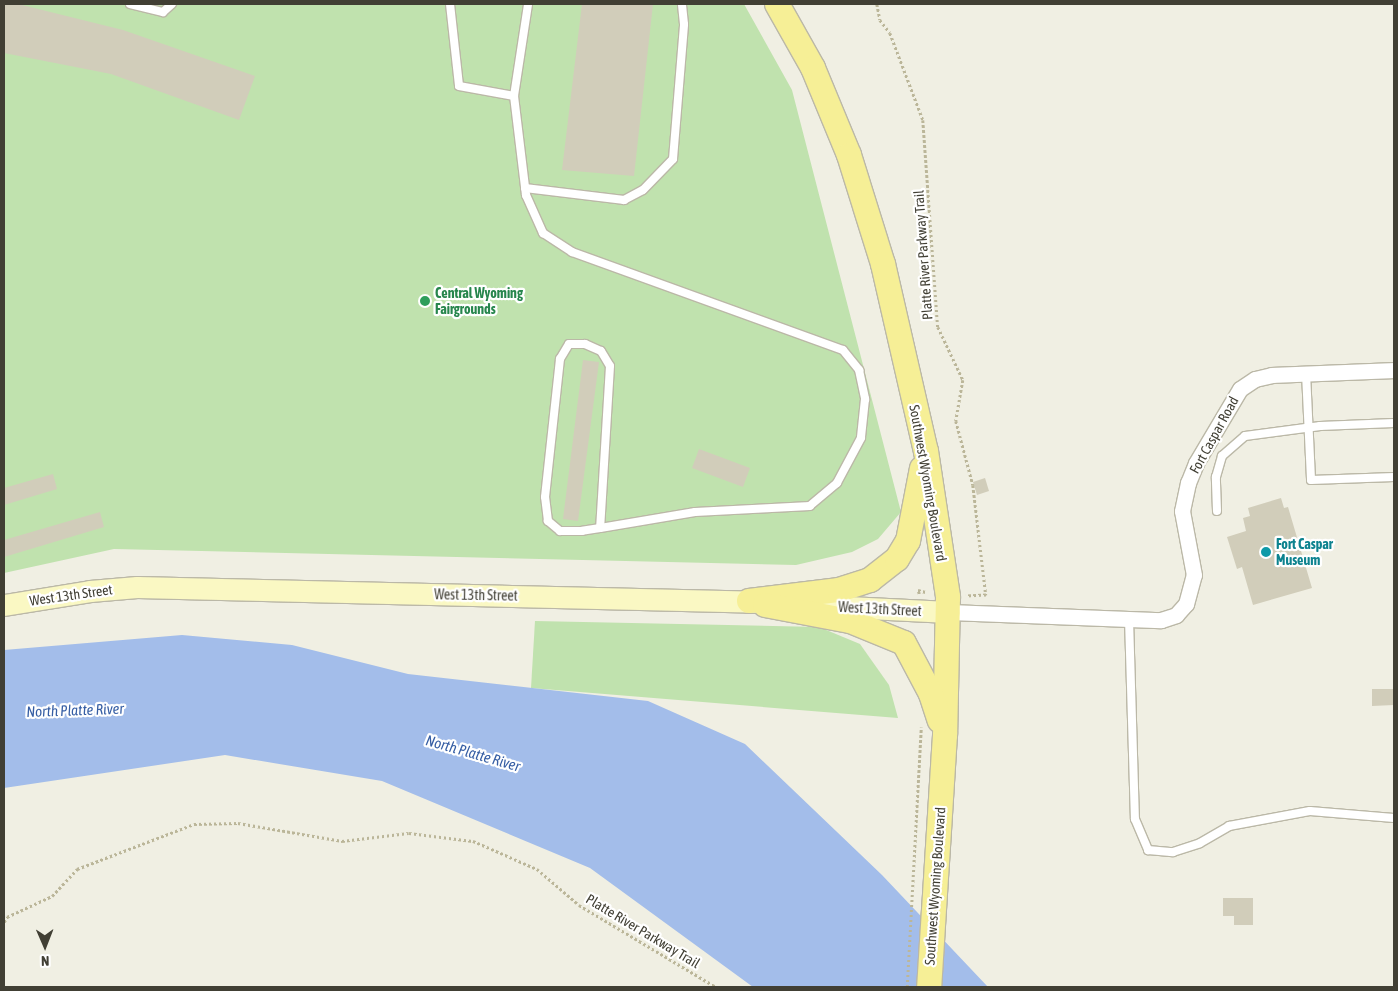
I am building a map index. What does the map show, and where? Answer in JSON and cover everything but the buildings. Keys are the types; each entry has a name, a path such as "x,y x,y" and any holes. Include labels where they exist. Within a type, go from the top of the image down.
{"main road":[{"name":"Southwest Wyoming Boulevard","path":"777,4 813,68 850,155 883,264 926,451 949,612 945,735 929,987"},
{"path":"749,602 839,590 870,580 897,560 908,541 926,451"},
{"name":"West 13th Street","path":"4,605 90,591 137,587 749,602 949,612"},
{"path":"749,602 804,614 850,620 904,643 932,694 945,735"}],"street":[{"name":"Fort Caspar Road","path":"949,612 1161,620 1176,615 1186,604 1194,575 1182,511 1184,496 1196,463 1229,403 1240,389 1255,379 1306,373 1394,370"}],"lane":[{"path":"130,4 163,12 172,4"},
{"path":"450,4 459,86 514,96"},
{"path":"528,4 514,96 525,188 544,233 572,252 842,350 859,370 864,399 861,438 837,483 810,506 695,512 600,528 560,530 548,521 545,497 560,359 569,344 584,344 601,351 610,366 600,528"},
{"path":"525,188 624,200 643,190 673,159 684,24 682,4"},
{"path":"1306,373 1311,480 1394,478"},
{"path":"1217,511 1216,477 1222,456 1232,443 1245,436 1308,428 1394,423"},
{"path":"1130,618 1135,819 1148,850 1173,852 1200,843 1229,826 1310,812 1394,818"}],"path":[{"name":"Platte River Parkway Trail","path":"877,4 880,20 890,33 923,120 938,327 963,380 956,421 973,485 986,595"},
{"name":"Platte River Parkway Trail","path":"4,922 7,917 52,896 77,869 194,824 238,823 342,841 408,833 474,841 537,869 579,905 716,987"},
{"path":"907,987 914,849"}],"green space":[{"name":"Central Wyoming Fairgrounds","path":"4,4 744,4 792,90 901,512 878,539 852,552 796,565 114,549 4,573"},
{"path":"535,621 819,627 860,644 889,685 898,718 531,688"}],"water":[{"name":"North Platte River","path":"182,635 292,645 408,674 648,701 745,744 882,875 988,987 753,987 590,868 382,781 225,755 4,788 4,650"}],"place":[{"name":"Central Wyoming Fairgrounds","path":"425,301"},
{"name":"Fort Caspar Museum","path":"1266,552"}]}
